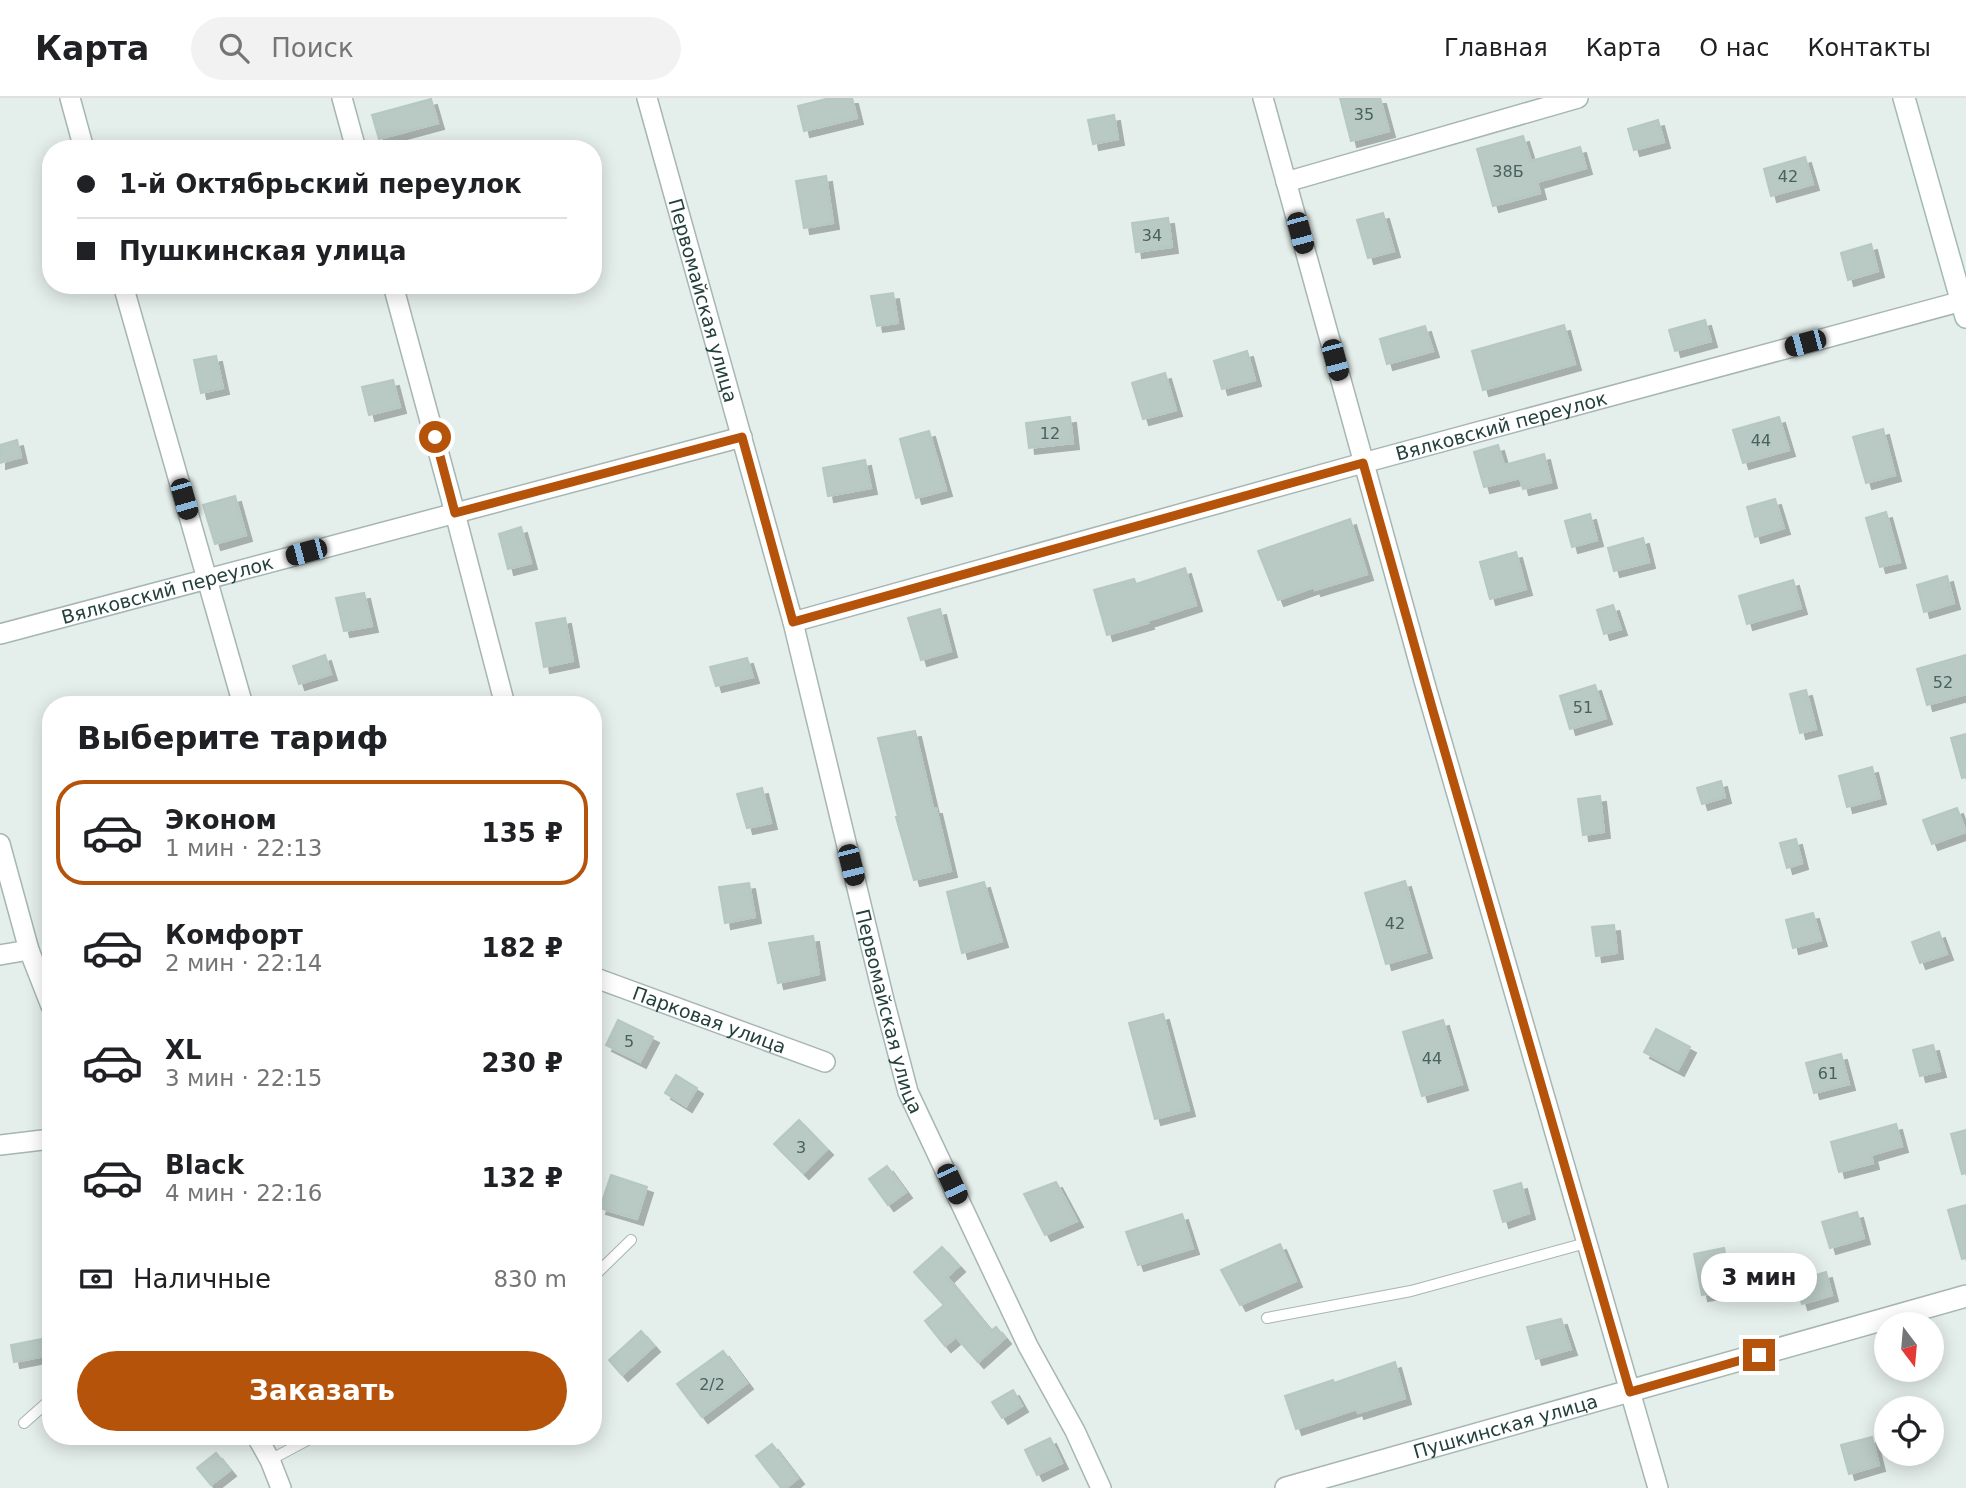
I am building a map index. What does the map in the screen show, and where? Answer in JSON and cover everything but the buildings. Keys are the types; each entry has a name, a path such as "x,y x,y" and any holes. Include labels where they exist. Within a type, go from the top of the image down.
{"street":[{"path":"70,98 82,140"},
{"path":"342,98 354,140"},
{"name":"Первомайская улица","path":"647,98 793,622 908,1092 1028,1346 1075,1432 1101,1488"},
{"path":"1263,98 1363,463 1658,1488"},
{"path":"1286,182 1578,98"},
{"path":"1904,98 1965,306"},
{"path":"126,294 240,696"},
{"path":"395,294 503,696"},
{"name":"Вялковский переулок","path":"793,622 1363,463 1965,306"},
{"name":"Вялковский переулок","path":"0,634 742,437"},
{"path":"0,844 29,950 42,983"},
{"path":"0,955 29,950"},
{"name":"Парковая улица","path":"602,980 825,1062"},
{"path":"0,1145 42,1140"},
{"name":"Пушкинская улица","path":"1286,1488 1966,1296"},
{"path":"262,1445 281,1488"}],"lane":[{"path":"602,1268 631,1240"},
{"path":"1267,1318 1411,1291 1586,1243"},
{"path":"24,1423 42,1407"},
{"path":"270,1460 298,1445"}],"route":[{"path":"435,437 455,513 742,437 793,622 1363,463 1630,1392 1759,1355"}]}
